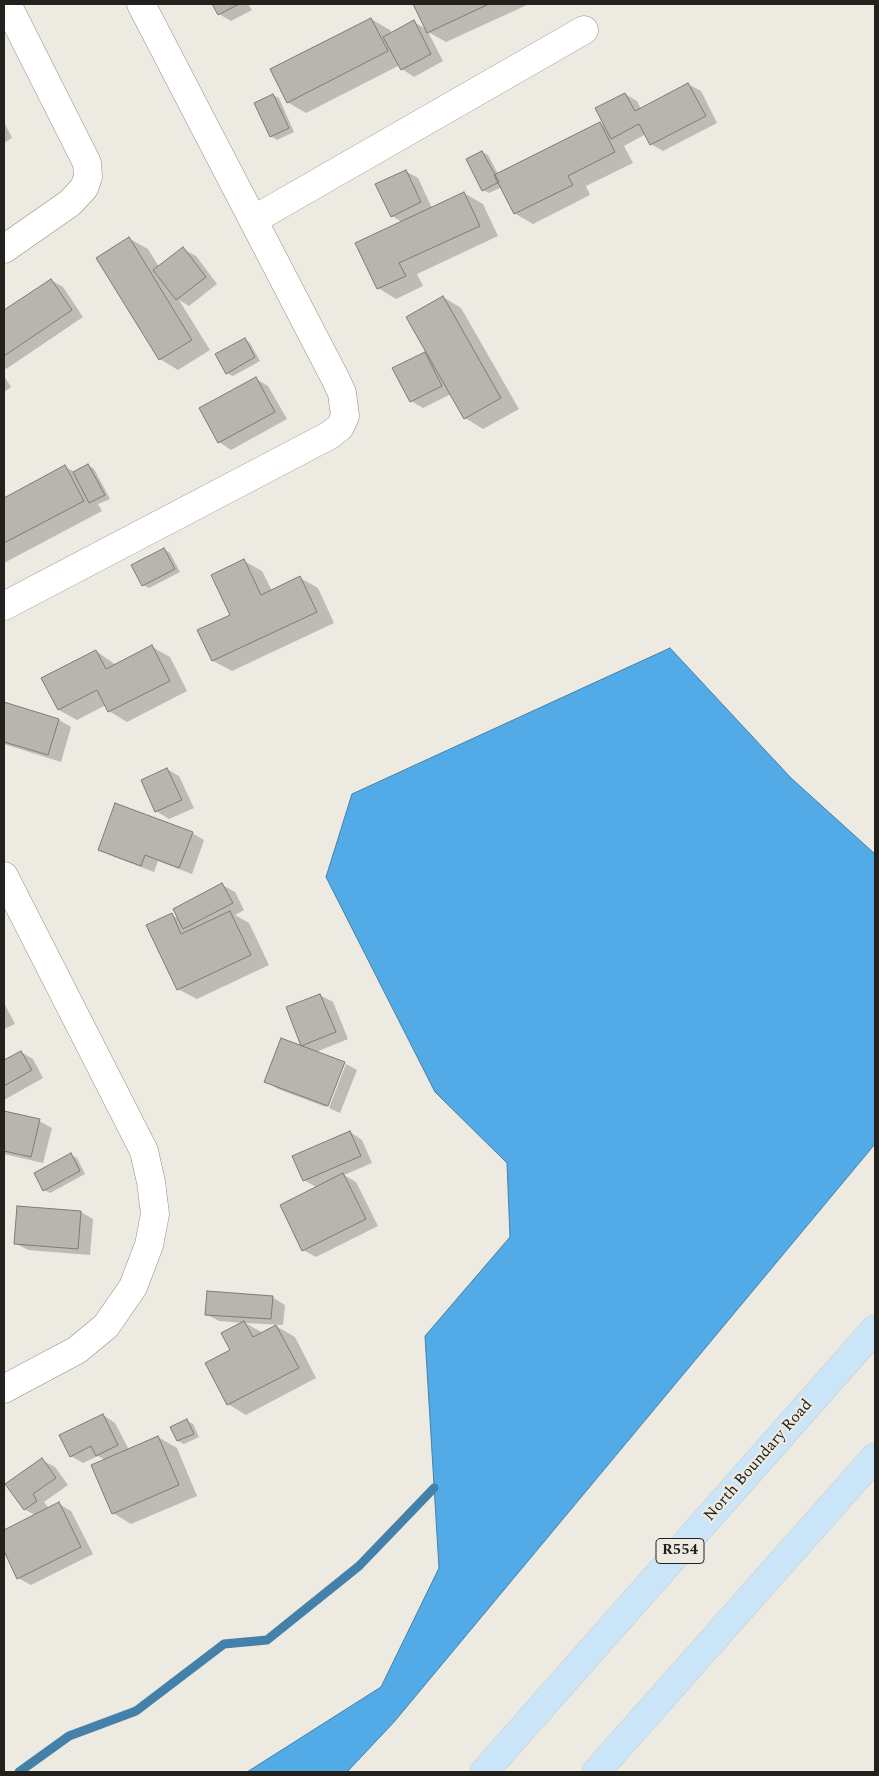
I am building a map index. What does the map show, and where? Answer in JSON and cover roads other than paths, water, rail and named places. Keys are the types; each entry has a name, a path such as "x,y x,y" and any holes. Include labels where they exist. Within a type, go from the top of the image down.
{"main road":[{"name":"North Boundary Road","path":"484,1772 875,1329"},
{"path":"596,1772 875,1457"}],"street":[{"path":"4,249 70,203 84,188 88,178 87,163 7,4"},
{"path":"4,606 330,435 340,427 345,416 342,393 141,4"},
{"path":"254,220 584,30"},
{"path":"4,876 144,1151 151,1182 155,1214 148,1245 133,1287 106,1326 77,1350 4,1389"}],"water":[{"path":"670,648 791,778 875,854 875,1144 394,1722 347,1772 247,1772 381,1687 439,1568 425,1336 510,1237 507,1163 435,1092 326,877 352,794"}],"waterway":[{"path":"19,1772 69,1736 136,1711 224,1644 267,1640 359,1566 434,1488"}]}
